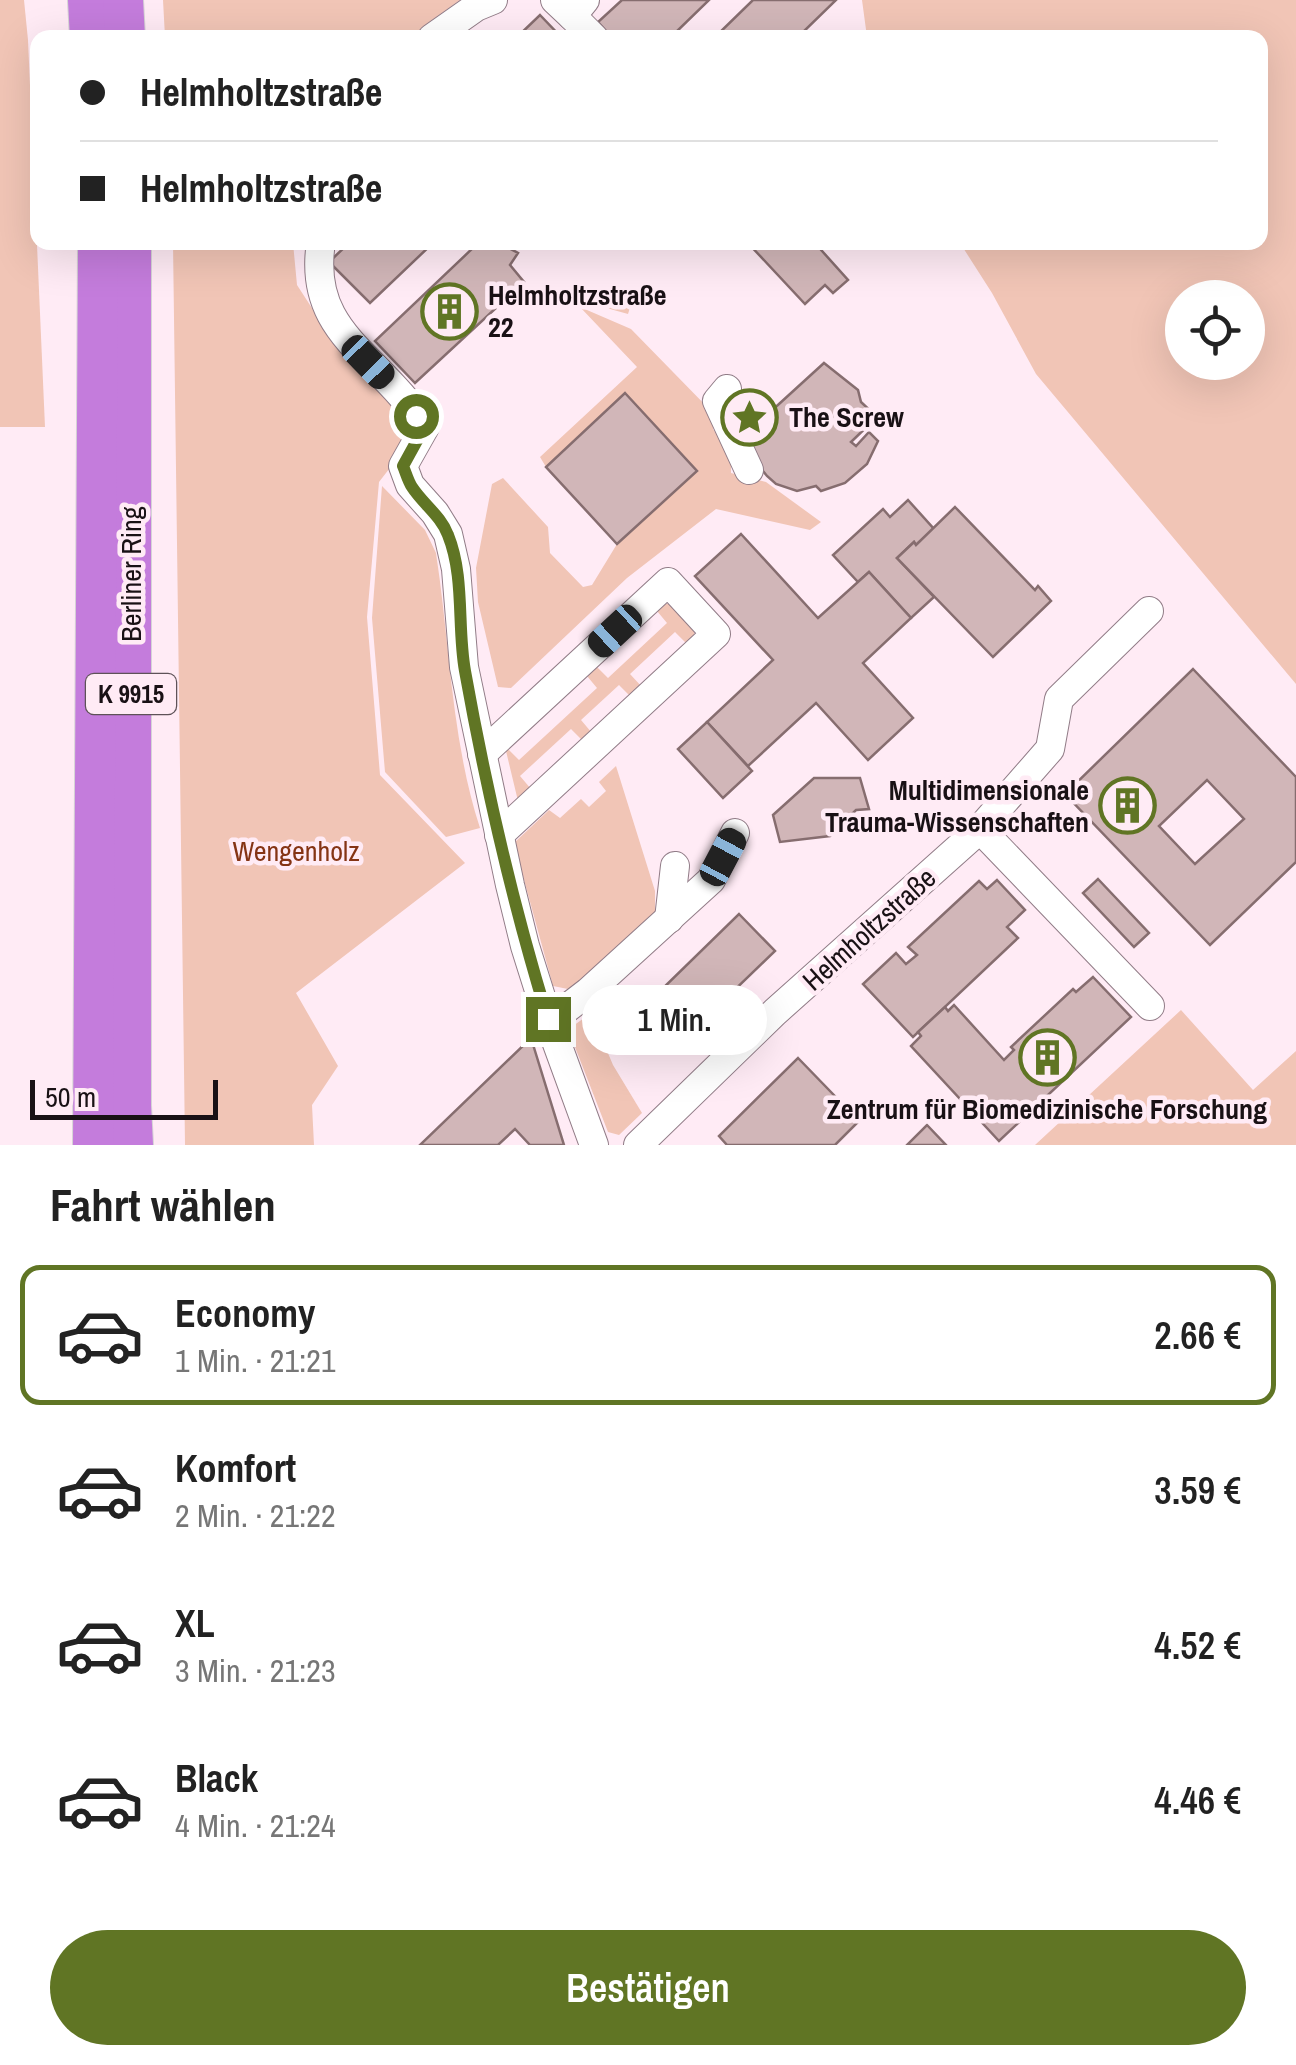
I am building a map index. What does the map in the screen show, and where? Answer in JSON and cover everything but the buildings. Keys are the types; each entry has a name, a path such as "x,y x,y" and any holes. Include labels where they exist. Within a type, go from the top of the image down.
{"highway":[{"path":"88,0 90,30"},
{"path":"122,0 124,30"},
{"name":"Berliner Ring","path":"93,1145 98,250"},
{"name":"Berliner Ring","path":"132,250 133,1145"}],"street":[{"path":"443,30 476,6 493,0"},
{"path":"571,5 588,30"},
{"path":"320,250 318,274 328,309 346,340 402,396 425,426 403,466 410,485 448,534 456,570 464,666 525,946 594,1145"},
{"path":"727,389 718,401 749,470"},
{"path":"482,754 668,582 716,634 499,835"},
{"name":"Helmholtzstraße","path":"638,1145 775,1012 980,829 1050,748 1059,699 1149,611"},
{"path":"980,829 1150,1006"},
{"path":"548,1019 588,992 711,880 736,833"},
{"path":"669,919 676,866"}],"green space":[{"path":"0,0 24,0 30,86 30,250 37,250 45,427 0,427"},
{"path":"163,0 460,0 420,30 165,30"},
{"path":"862,0 1296,0 1296,684 1036,374 964,250 1268,250 1268,30 866,30"},
{"name":"Wengenholz","path":"173,250 294,250 297,285 321,322 417,433 379,482 367,617 380,775 465,863 296,993 338,1066 312,1105 314,1145 185,1145"},
{"path":"608,288 627,295 628,314 591,298"},
{"path":"580,307 631,329 714,414 713,429 731,453 731,473 766,482 821,522 810,530 716,509 627,578 511,688 498,687 478,602 476,568 492,484 503,478 548,527 550,553 583,587 592,585 617,544 696,471 625,394 546,467 540,457 637,367"},
{"path":"382,486 425,530 436,553 457,726 480,828 446,837 385,772 372,618"},
{"path":"665,604 673,604 695,629 693,640 688,645 675,632 630,674 642,687 631,697 619,685 581,720 592,733 583,741 571,729 520,776 531,789 518,801 506,751 519,760 597,688 587,676 597,667 608,678 667,623 657,611"},
{"path":"616,766 655,891 655,912 573,990 553,986 514,843 549,810 560,818 581,799 589,807 606,791 599,782"},
{"path":"1181,1010 1253,1090 1296,1051 1296,1145 1035,1145"},
{"path":"591,1013 613,1065 642,1113 619,1135 608,1132 575,1047 573,1026"}],"place":[{"name":"Helmholtzstraße 22","path":"449,311"},
{"name":"The Screw","path":"750,417"},
{"name":"Multidimensionale Trauma-Wissenschaften","path":"1128,806"},
{"name":"Zentrum für Biomedizinische Forschung","path":"1047,1058"}],"route":[{"path":"416,416 425,426 403,466 410,485 448,534 456,570 464,666 482,754 525,946 548,1019"}]}
